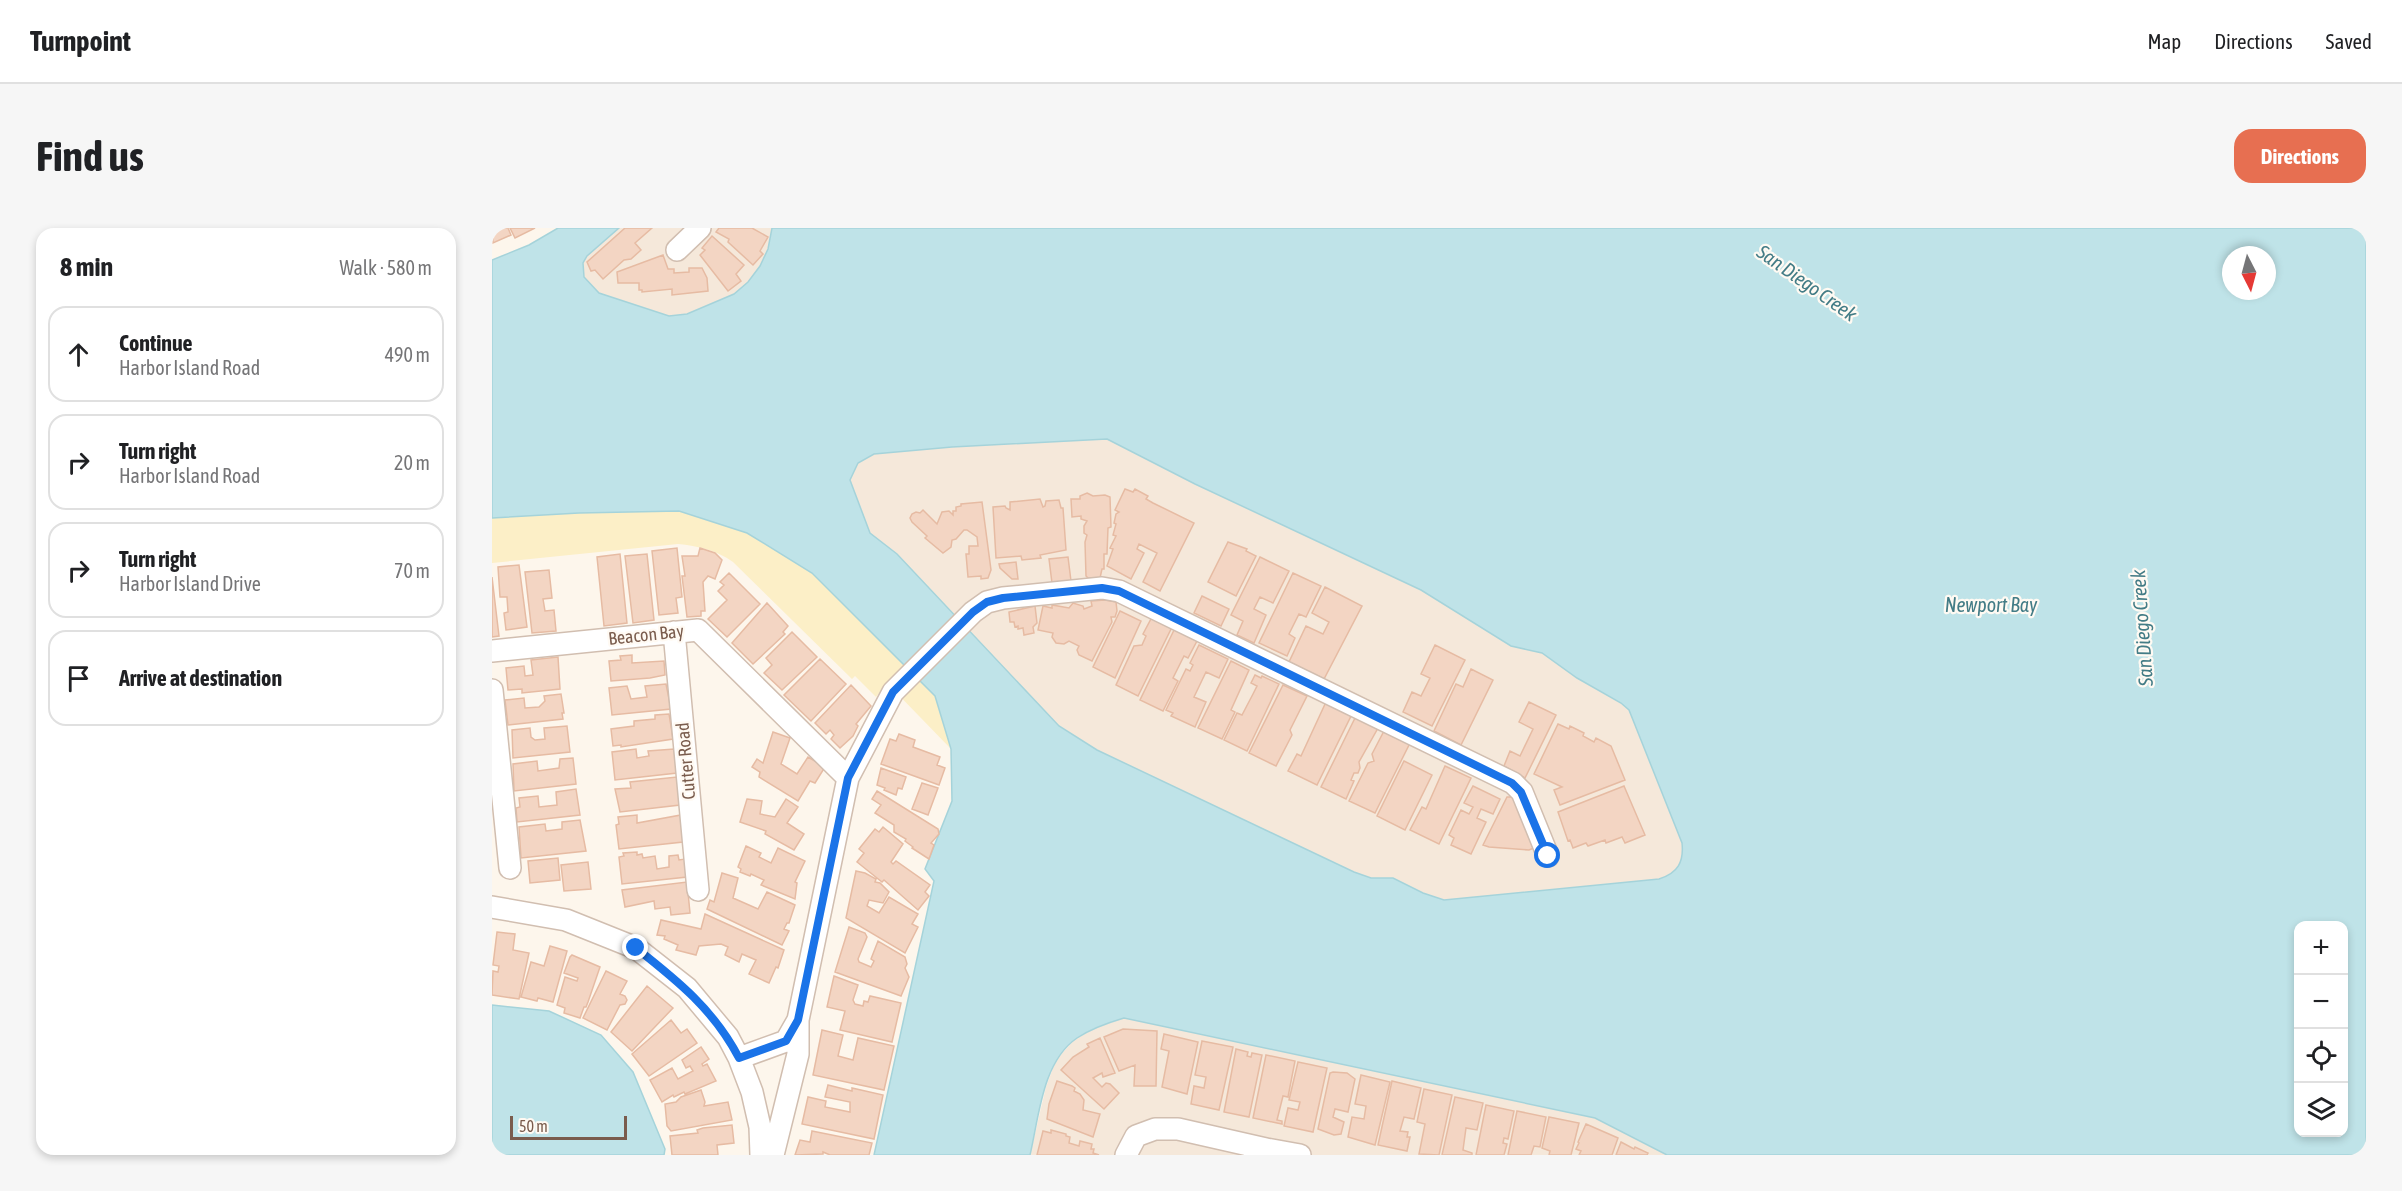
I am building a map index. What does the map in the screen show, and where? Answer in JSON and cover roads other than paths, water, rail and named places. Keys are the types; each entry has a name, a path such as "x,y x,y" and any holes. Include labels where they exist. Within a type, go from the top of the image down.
{"street":[{"path":"677,250 700,228"},
{"path":"773,1155 798,1054 798,1020 848,778 893,692 973,612 987,602 1003,598 1102,588 1119,591 1512,783 1521,792 1548,856"},
{"name":"Beacon Bay","path":"492,651 698,630 848,778"},
{"name":"Cutter Road","path":"674,632 698,890"},
{"path":"492,690 510,868"},
{"path":"492,907 566,920 636,948 687,988 728,1037 739,1058 752,1092 760,1126 761,1155"},
{"path":"739,1058 786,1041 798,1020"},
{"path":"1126,1155 1136,1136 1155,1129 1178,1129 1300,1155"},
{"path":"1242,1155 1266,1149"}],"water":[{"name":"Newport Bay","path":"558,228 619,228 587,256 583,263 584,277 599,293 669,316 687,314 734,294 748,282 760,266 768,249 772,228 2366,228 2366,1155 1667,1155 1595,1118 1124,1018 1088,1031 1065,1048 1056,1061 1044,1091 1030,1155 874,1155 934,881 925,869 952,801 951,749 935,696 812,573 747,533 679,511 492,518 492,260 529,245","holes":["1107,439 1195,484 1421,590 1511,646 1542,653 1577,678 1621,703 1629,710 1682,843 1681,861 1675,870 1659,879 1444,900 1423,893 1393,878 1371,878 1354,872 1097,750 1059,726 897,554 870,533 850,480 858,463 874,454 952,447"]},
{"path":"492,1005 549,1011 601,1035 633,1072 665,1149 664,1155 492,1155"}],"water label":[{"name":"San Diego Creek","path":"1807,283"},
{"name":"San Diego Creek","path":"2142,628"}]}
